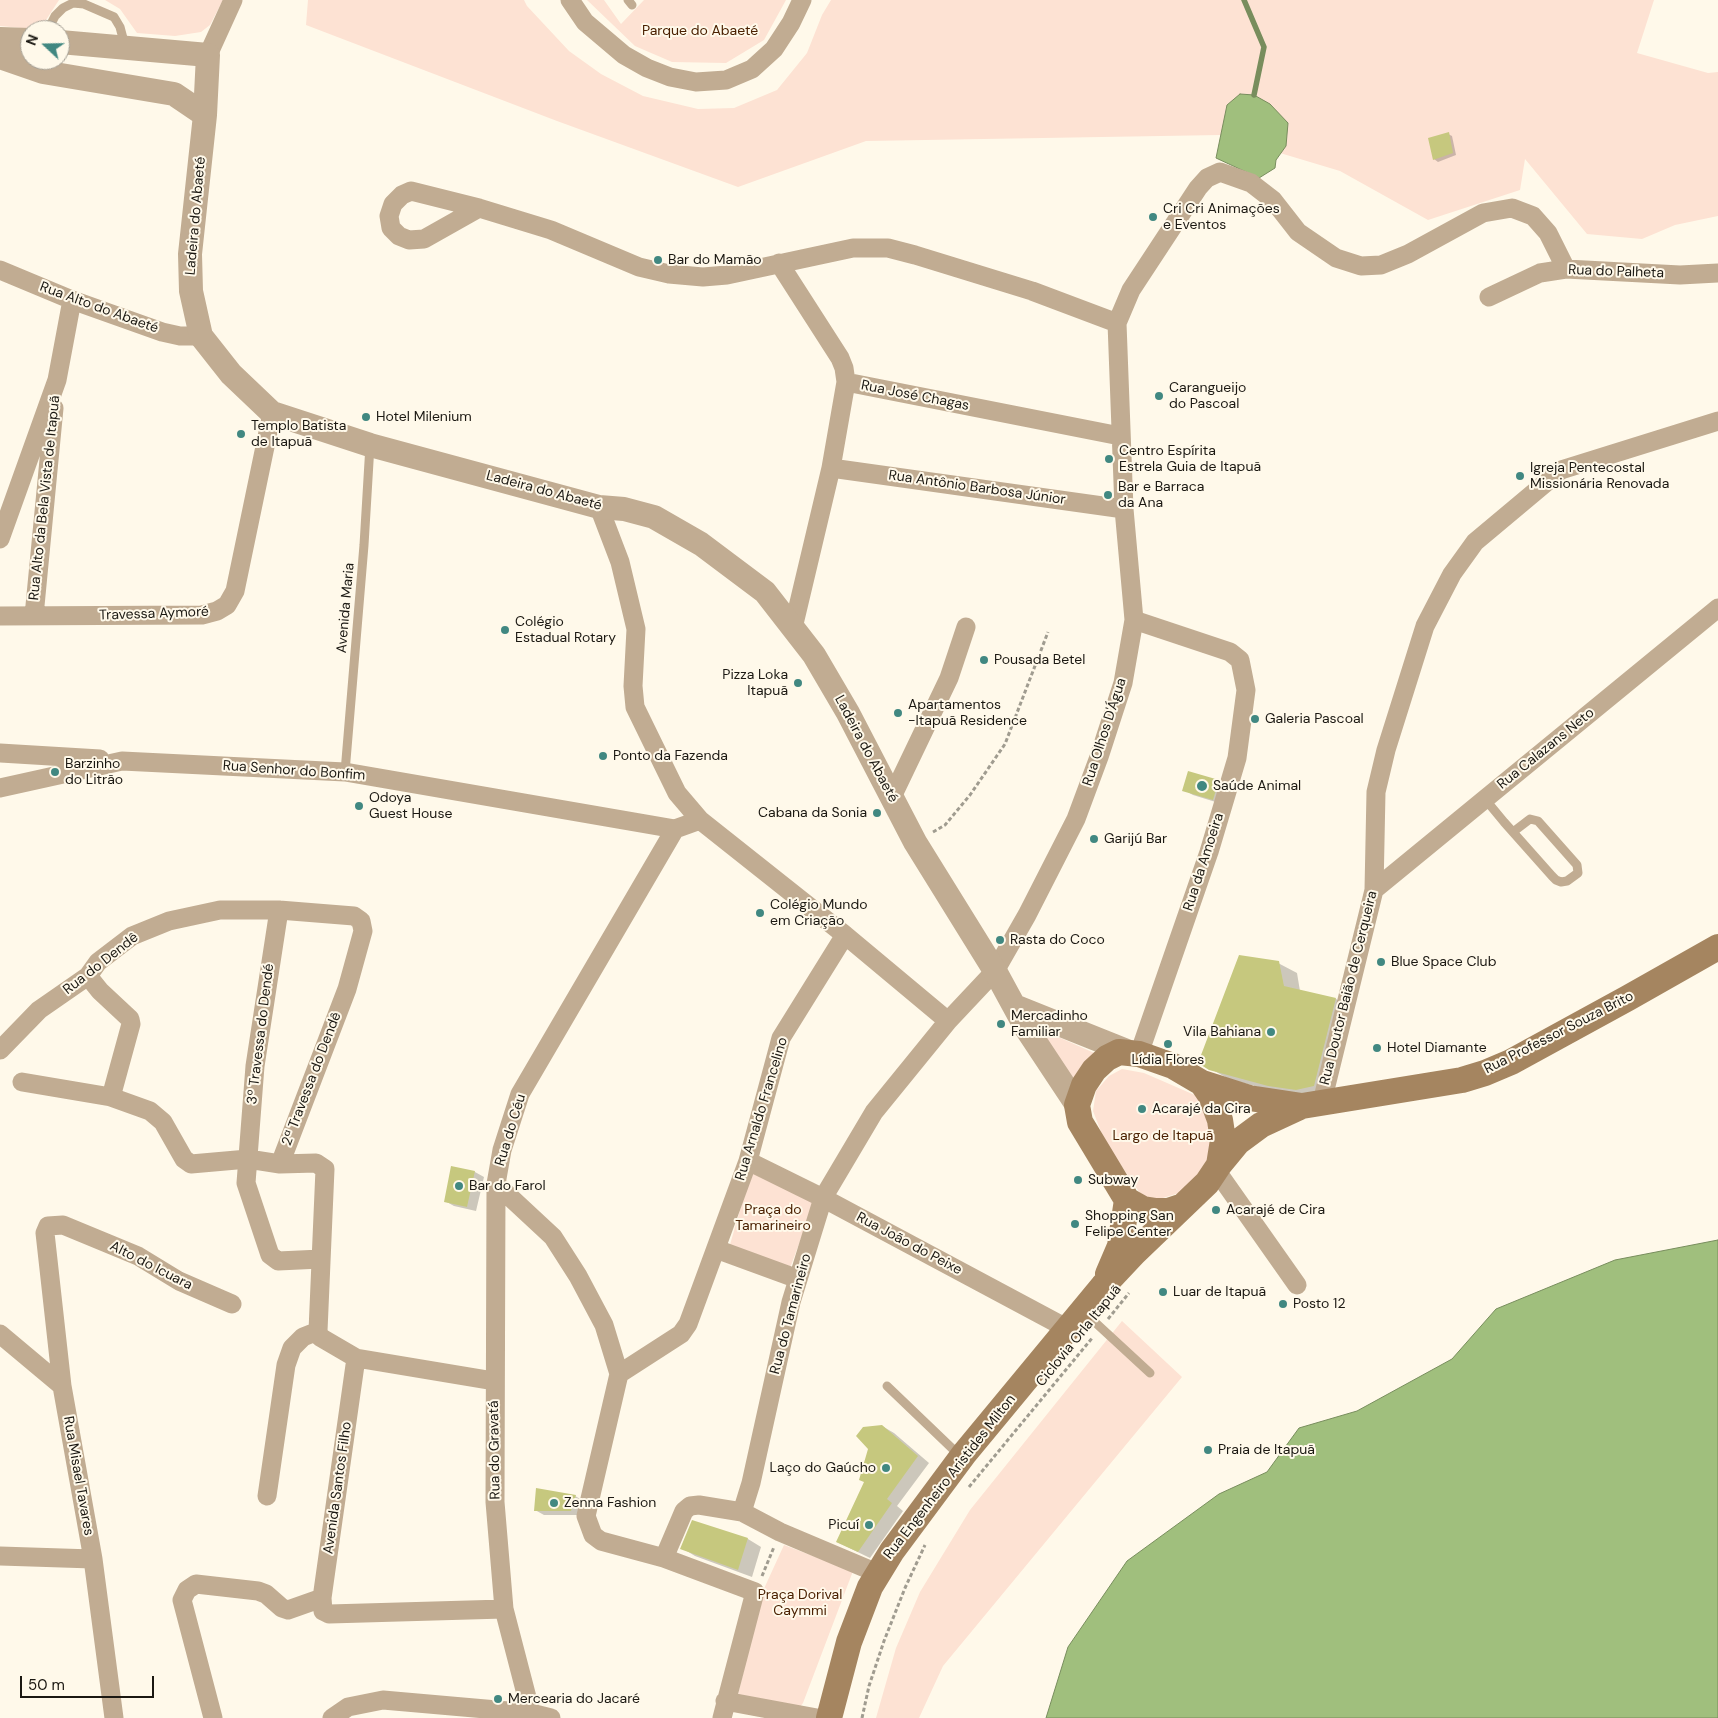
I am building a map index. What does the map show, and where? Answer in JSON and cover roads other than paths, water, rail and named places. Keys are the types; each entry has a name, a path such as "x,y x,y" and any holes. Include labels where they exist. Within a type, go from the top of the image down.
{"main road":[{"name":"Rua Professor Souza Brito","path":"1218,1167 1238,1142 1261,1125 1312,1104 1462,1080 1485,1073 1628,998 1718,947"},
{"path":"1119,1052 1134,1053 1173,1066 1202,1083 1211,1096 1220,1120 1223,1140 1218,1167 1207,1183 1180,1207 1168,1211 1143,1209 1128,1200 1080,1122 1077,1104 1084,1085 1094,1070 1108,1058 1119,1052"},
{"name":"Rua Professor Souza Brito","path":"1202,1083 1249,1098 1312,1104"},
{"name":"Rua Engenheiro Aristides Milton","path":"829,1718 849,1642 870,1587 878,1573 962,1457 1084,1323 1103,1286 1120,1246 1128,1200"},
{"name":"Rua Engenheiro Aristides Milton","path":"1103,1286 1180,1207"}],"street":[{"name":"Ladeira do Abaeté","path":"233,0 208,54 205,115 190,254 191,291 201,336 231,374 272,413 370,445 599,507 624,509 654,518 701,544 765,592 824,672 915,842 995,971 1026,1028 1077,1104"},
{"path":"570,0 585,22 624,56 670,77 696,82 726,80 752,69 774,49 802,0"},
{"path":"0,39 20,40"},
{"path":"70,43 208,54"},
{"path":"0,57 20,61"},
{"path":"62,70 158,90 185,100 205,115"},
{"path":"479,208 551,230 639,267 669,274 703,277 727,275 779,262 853,248 888,248 915,254 1032,291 1117,323 1130,290 1198,188 1207,178 1220,172 1234,175 1252,183 1273,200 1298,232 1336,258 1361,266 1381,265 1408,254 1483,213 1512,208 1533,216 1548,233 1566,270"},
{"name":"Rua José Chagas","path":"779,262 840,358 846,382 1120,436"},
{"name":"Rua Alto do Abaeté","path":"0,270 72,300 162,332 180,336 201,336"},
{"name":"Rua do Palheta","path":"1489,296 1540,273 1566,270 1680,275 1718,273"},
{"name":"Rua Alto da Bela Vista de Itapuã","path":"34,616 57,380 72,300"},
{"name":"Rua Olhos D'Água","path":"995,971 1028,915 1076,819 1099,758 1123,683 1134,620 1124,509 1117,323"},
{"name":"Rua Alto da Bela Vista de Itapuã","path":"0,538 57,380"},
{"path":"793,628 831,468 846,382"},
{"name":"Travessa Aymoré","path":"0,616 202,615 217,611 227,605 236,591 272,413"},
{"name":"Rua Doutor Baião de Cerqueira","path":"1312,1104 1374,890 1376,792 1386,750 1425,626 1452,574 1475,542 1561,470 1718,421"},
{"name":"Rua Antônio Barbosa Júnior","path":"831,468 1124,509"},
{"path":"599,507 620,562 636,629 633,686 635,707 678,793 700,820 845,935 948,1021"},
{"name":"Rua Calazans Neto","path":"1374,890 1718,608"},
{"name":"Rua da Amoeira","path":"1134,620 1230,652 1240,660 1246,690 1237,758 1215,834 1134,1053"},
{"path":"892,797 949,678 966,627"},
{"name":"Rua Senhor do Bonfim","path":"0,753 344,772 675,829 700,820"},
{"name":"Rua Senhor do Bonfim","path":"0,788 122,761"},
{"name":"Rua do Céu","path":"619,1374 604,1325 578,1276 553,1237 496,1184 502,1150 520,1094 675,829"},
{"name":"Rua do Dendê","path":"0,1050 39,1010 88,976 98,962 132,936 168,921 220,910 279,910 339,915"},
{"name":"3º Travessa do Dendé","path":"279,910 254,1066 246,1182 270,1255 278,1261 321,1259"},
{"name":"2ª Travessa do Dendê","path":"111,1097 150,1112 163,1122 184,1159 195,1165 248,1160 280,1164 346,989 363,931 361,921 354,916 339,915"},
{"name":"Rua Arnaldo Francelino","path":"619,1374 681,1334 688,1324 748,1161 781,1038 845,935"},
{"name":"Rua do Tamarineiro","path":"742,1512 751,1483 791,1302 824,1198 874,1112 948,1021 995,971"},
{"path":"22,1082 111,1097 131,1024 130,1019 100,991 88,976"},
{"path":"1014,1006 1134,1053"},
{"name":"Rua João do Peixe","path":"748,1161 1084,1323"},
{"path":"280,1164 316,1163 325,1169 318,1331 326,1342 348,1354 494,1381"},
{"path":"1218,1167 1296,1285"},
{"name":"Rua do Gravatá","path":"496,1184 495,1502 504,1609 531,1713"},
{"name":"Alto do Icuara","path":"45,1233 48,1226 63,1225 138,1256 180,1281 232,1304"},
{"name":"Rua Misael Tavares","path":"45,1233 62,1386 93,1559 114,1718"},
{"path":"716,1249 798,1279"},
{"path":"267,1496 286,1366 292,1348 303,1337 318,1331"},
{"path":"0,1334 62,1386"},
{"name":"Avenida Santos Filho","path":"325,1606 348,1354"},
{"path":"619,1374 586,1516 593,1536 601,1541 664,1558 755,1592 723,1710 817,1718"},
{"path":"664,1558 684,1511 690,1506 699,1505 742,1512 780,1532 878,1573"},
{"path":"0,1556 93,1559"},
{"path":"212,1718 182,1600 187,1590 196,1584 258,1591 266,1594 282,1608 288,1610 325,1606 504,1609"},
{"path":"332,1718 348,1707 383,1700 531,1713 551,1718"}],"lane":[{"path":"53,20 63,8 73,3 84,4 114,17 120,27 126,49"},
{"name":"Avenida Maria","path":"344,772 364,545 370,445"},
{"path":"1485,799 1513,832 1556,880 1561,882 1567,881 1578,873 1577,865 1538,822 1530,819 1513,832"},
{"path":"1084,1323 1150,1373"},
{"path":"887,1386 962,1457"}],"waterway":[{"path":"1244,0 1264,47 1254,95"}],"place":[{"name":"Cri Cri Animações e Eventos","path":"1153,217"},
{"name":"Bar do Mamão","path":"658,260"},
{"name":"Carangueijo do Pascoal","path":"1159,396"},
{"name":"Hotel Milenium","path":"366,417"},
{"name":"Templo Batista de Itapuã","path":"241,434"},
{"name":"Centro Espírita Estrela Guia de Itapuã","path":"1109,459"},
{"name":"Igreja Pentecostal Missionária Renovada","path":"1520,476"},
{"name":"Bar e Barraca da Ana","path":"1108,495"},
{"name":"Colégio Estadual Rotary","path":"505,630"},
{"name":"Pousada Betel","path":"984,660"},
{"name":"Pizza Loka Itapuã","path":"798,683"},
{"name":"Apartamentos -Itapuã Residence","path":"898,713"},
{"name":"Galeria Pascoal","path":"1255,719"},
{"name":"Ponto da Fazenda","path":"603,756"},
{"name":"Barzinho do Litrão","path":"55,772"},
{"name":"Saúde Animal","path":"1202,786"},
{"name":"Odoya Guest House","path":"359,806"},
{"name":"Cabana da Sonia","path":"877,813"},
{"name":"Garijú Bar","path":"1094,839"},
{"name":"Colégio Mundo em Criação","path":"760,913"},
{"name":"Rasta do Coco","path":"1000,940"},
{"name":"Blue Space Club","path":"1381,962"},
{"name":"Mercadinho Familiar","path":"1001,1024"},
{"name":"Vila Bahiana","path":"1271,1032"},
{"name":"Lídia Flores","path":"1168,1044"},
{"name":"Hotel Diamante","path":"1377,1048"},
{"name":"Acarajé da Cira","path":"1142,1109"},
{"name":"Subway","path":"1078,1180"},
{"name":"Bar do Farol","path":"459,1186"},
{"name":"Acarajé de Cira","path":"1216,1210"},
{"name":"Shopping San Felipe Center","path":"1075,1224"},
{"name":"Luar de Itapuã","path":"1163,1292"},
{"name":"Posto 12","path":"1283,1304"},
{"name":"Praia de Itapuã","path":"1208,1450"},
{"name":"Laço do Gaúcho","path":"886,1468"},
{"name":"Zenna Fashion","path":"554,1503"},
{"name":"Picuí","path":"869,1525"},
{"name":"Mercearia do Jacaré","path":"498,1699"}],"park label":[{"name":"Parque do Abaeté","path":"700,31"},
{"name":"Largo de Itapuã","path":"1163,1136"},
{"name":"Praça do Tamarineiro","path":"773,1218"},
{"name":"Praça Dorival Caymmi","path":"800,1604"}]}
